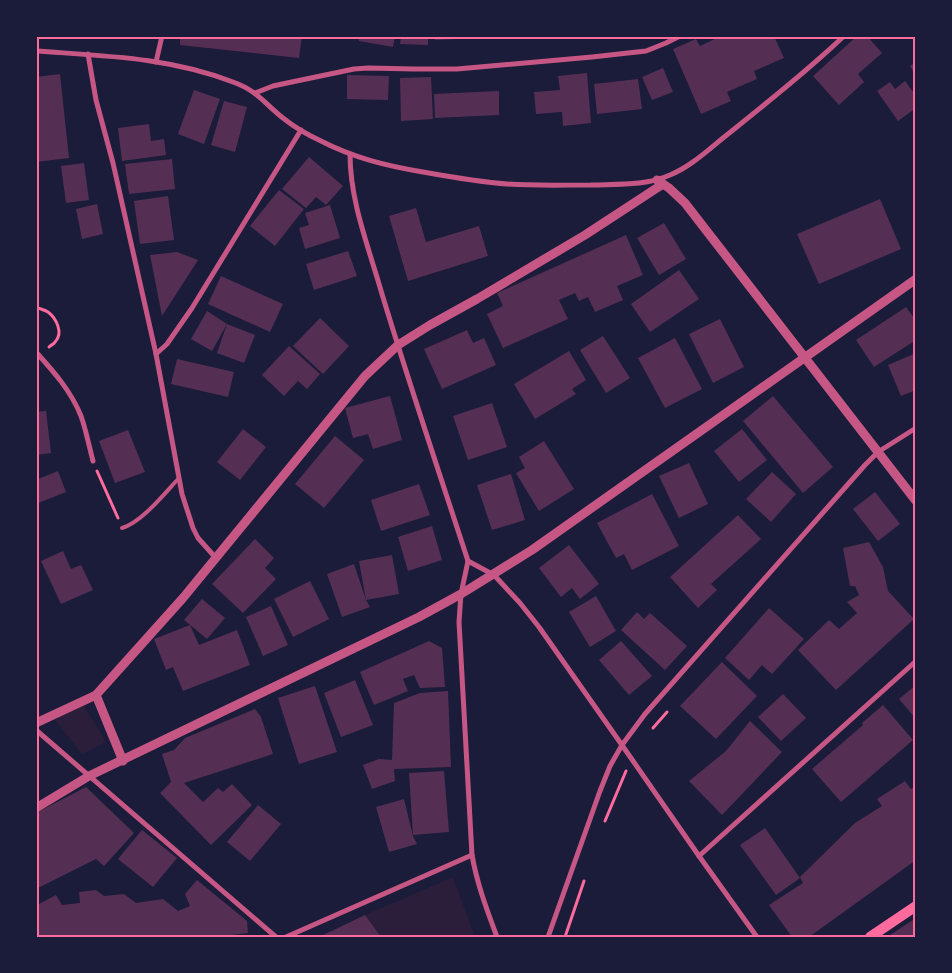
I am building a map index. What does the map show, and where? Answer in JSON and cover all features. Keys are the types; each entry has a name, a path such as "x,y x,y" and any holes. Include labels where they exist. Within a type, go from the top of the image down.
{"main road":[{"path":"870,937 916,906"}],"street":[{"path":"156,62 162,36"},
{"path":"255,93 280,84 354,69 457,69 600,56 646,51 680,36"},
{"path":"36,723 96,695 182,598 365,376 398,345 430,324 477,299 585,235 660,182 691,163 765,105 844,36"},
{"path":"36,51 124,57 186,67 213,75 246,87 284,119 321,141 375,163 398,168 454,178 504,184 550,185 660,182 685,202 916,501"},
{"path":"88,54 96,100 113,163 156,354 186,507 198,538 215,557"},
{"path":"156,354 167,344 192,308 301,130"},
{"path":"350,154 351,182 357,209 398,345 468,561 461,594 459,622 472,855 480,891 497,937"},
{"path":"36,808 90,776 419,617 494,575 916,280"},
{"path":"37,353 63,384 75,402 85,427 93,461"},
{"path":"548,937 610,766 644,714 878,452 916,428"},
{"path":"468,561 494,575 539,627 757,937"},
{"path":"699,856 916,661"},
{"path":"96,695 123,761"},
{"path":"36,730 276,937"},
{"path":"286,937 472,855"}],"lane":[{"path":"122,528 138,519 179,478"}],"path":[{"path":"36,308 47,312 54,318 58,325 59,336 56,341 37,353"},
{"path":"93,461 122,528"},
{"path":"649,734 673,705"},
{"path":"605,821 631,758"},
{"path":"565,937 586,875"}],"shaded area":[{"path":"83,704 106,742 82,754 55,720"},
{"path":"453,877 475,937 381,937 365,915"}],"building":[{"path":"180,36 302,36 299,58 180,45"},
{"path":"360,36 395,36 393,47 359,41"},
{"path":"401,36 428,36 428,45 400,44"},
{"path":"435,36 479,36 479,38 435,40"},
{"path":"721,36 774,36 784,58 754,71 757,79 727,92 731,101 701,114 673,49 696,39 700,46"},
{"path":"857,36 867,36 882,53 858,74 864,82 839,105 813,76"},
{"path":"916,62 916,76 910,66"},
{"path":"663,68 673,92 652,100 642,77"},
{"path":"587,73 591,123 563,126 562,112 536,114 534,92 560,90 558,76"},
{"path":"60,74 69,158 36,162 36,77"},
{"path":"347,75 389,76 388,100 347,99"},
{"path":"431,77 433,119 401,121 400,78"},
{"path":"638,79 642,109 597,114 594,84"},
{"path":"905,81 916,96 916,108 898,121 877,91 890,82 895,89"},
{"path":"194,90 220,99 204,144 178,134"},
{"path":"499,91 499,115 435,118 434,94"},
{"path":"224,101 247,107 235,152 211,145"},
{"path":"149,124 151,141 164,139 166,155 122,161 118,128"},
{"path":"309,157 343,186 326,205 316,197 306,208 282,189"},
{"path":"172,159 175,189 129,194 125,164"},
{"path":"84,163 89,200 66,203 61,166"},
{"path":"279,190 304,209 275,246 250,226"},
{"path":"168,196 174,240 140,244 134,201"},
{"path":"880,199 901,249 819,284 797,234"},
{"path":"97,204 103,234 82,239 76,209"},
{"path":"330,205 340,238 305,249 299,228 309,225 305,213"},
{"path":"416,208 426,242 479,226 488,256 408,281 389,216"},
{"path":"664,223 686,259 659,275 637,238"},
{"path":"626,235 643,275 617,286 623,300 595,312 588,297 579,301 575,293 559,300 568,319 503,348 487,314 503,306 497,293"},
{"path":"348,251 357,276 314,290 306,264"},
{"path":"177,252 198,260 162,316 150,255"},
{"path":"679,270 699,299 650,332 631,304"},
{"path":"221,276 283,304 270,332 208,304"},
{"path":"906,307 916,321 916,340 874,367 856,340"},
{"path":"207,311 227,324 212,351 191,339"},
{"path":"320,318 349,346 323,374 293,346"},
{"path":"720,319 744,367 713,383 689,334"},
{"path":"227,324 255,335 244,363 217,353"},
{"path":"467,330 473,343 484,338 496,365 442,389 424,349"},
{"path":"603,336 630,378 606,393 580,350"},
{"path":"675,338 702,389 665,408 638,358"},
{"path":"289,346 320,374 307,389 298,381 284,396 262,375"},
{"path":"569,351 586,380 572,389 576,394 535,419 514,384"},
{"path":"916,353 916,390 901,396 888,365"},
{"path":"177,359 234,372 228,397 171,384"},
{"path":"390,396 402,440 373,449 368,434 353,438 345,408"},
{"path":"773,396 833,467 803,493 743,421"},
{"path":"492,403 507,447 468,460 453,416"},
{"path":"46,411 51,453 36,455 36,412"},
{"path":"243,429 266,447 240,480 217,462"},
{"path":"742,429 767,460 739,482 714,451"},
{"path":"128,430 145,472 115,483 99,441"},
{"path":"335,436 364,460 324,508 295,484"},
{"path":"544,441 574,489 539,511 516,473 525,468 519,457"},
{"path":"689,463 708,504 679,518 659,476"},
{"path":"58,471 66,492 36,504 36,480"},
{"path":"772,472 796,494 771,522 746,499"},
{"path":"511,474 525,520 492,530 477,485"},
{"path":"419,484 430,515 381,531 371,500"},
{"path":"875,492 900,524 878,541 853,509"},
{"path":"652,494 679,546 632,570 624,554 616,558 597,523"},
{"path":"738,515 761,539 711,584 717,590 698,608 670,577"},
{"path":"432,526 442,560 408,571 398,537"},
{"path":"255,539 274,558 265,568 276,579 243,613 212,584"},
{"path":"869,542 883,567 888,591 914,619 836,690 798,650 829,620 839,629 857,613 847,602 859,595 855,586 850,586 843,548"},
{"path":"569,545 599,584 580,599 572,588 561,597 539,568"},
{"path":"63,551 71,569 81,565 93,590 61,604 41,561"},
{"path":"392,555 399,594 366,600 359,561"},
{"path":"354,564 370,607 342,617 327,574"},
{"path":"310,581 329,619 293,637 274,599"},
{"path":"596,596 616,631 590,647 569,612"},
{"path":"202,599 225,618 207,639 184,620"},
{"path":"271,606 288,645 263,656 246,617"},
{"path":"769,608 804,639 772,674 762,665 749,680 725,658"},
{"path":"637,612 644,619 650,613 687,646 665,670 621,630"},
{"path":"190,625 199,645 237,630 250,665 183,691 173,667 166,670 154,639"},
{"path":"429,641 442,648 445,687 420,688 414,675 403,679 408,691 374,705 360,672"},
{"path":"621,641 652,676 629,695 599,660"},
{"path":"722,662 757,696 716,739 680,706"},
{"path":"355,680 373,725 341,737 324,693"},
{"path":"916,685 916,719 899,699"},
{"path":"315,686 337,752 299,764 278,698"},
{"path":"448,691 451,767 394,769 395,781 372,789 363,765 379,759 392,760 394,703 420,693"},
{"path":"783,694 806,718 781,741 758,717"},
{"path":"883,705 913,740 841,802 812,769"},
{"path":"255,709 261,717 273,754 184,783 203,802 218,788 223,792 232,784 252,805 211,845 160,793 171,782 162,754 174,750 185,738"},
{"path":"750,721 782,752 722,815 689,781 726,751"},
{"path":"444,771 449,832 413,835 409,773"},
{"path":"905,781 911,789 916,786 916,860 809,937 792,937 769,905 803,883 800,877 855,823 882,806 877,799"},
{"path":"86,787 134,833 104,866 96,859 36,889 36,813"},
{"path":"404,799 413,836 417,844 389,852 376,807"},
{"path":"258,805 281,824 250,861 227,842"},
{"path":"765,828 800,878 776,895 740,845"},
{"path":"142,830 177,858 153,887 118,859"},
{"path":"197,880 247,921 248,933 215,937 36,937 37,905 56,895 62,905 80,903 79,892 96,890 104,896 124,894 136,903 163,899 178,911 190,906 185,894"},
{"path":"365,915 381,937 319,937"},
{"path":"916,918 916,937 887,937"}]}
